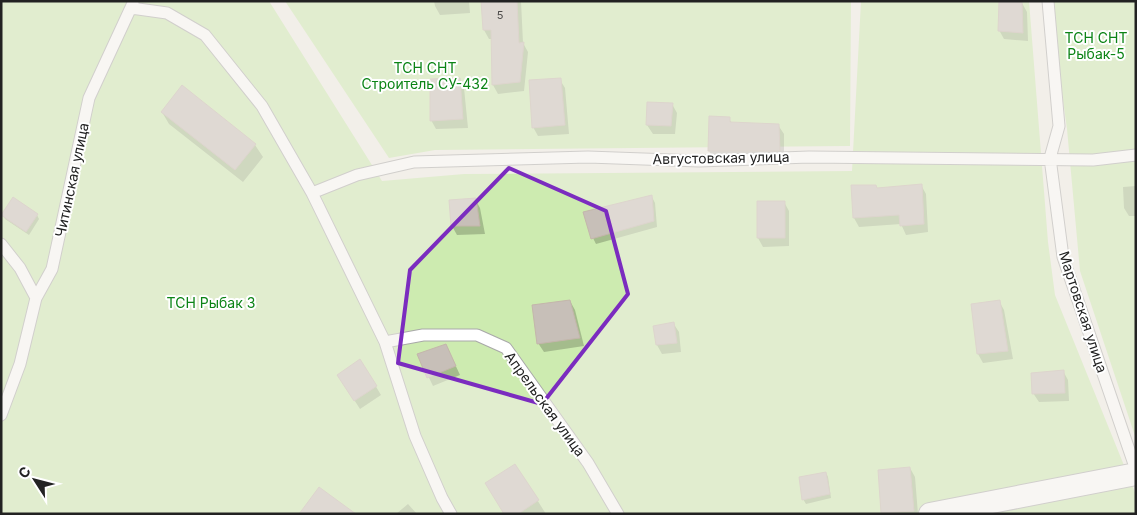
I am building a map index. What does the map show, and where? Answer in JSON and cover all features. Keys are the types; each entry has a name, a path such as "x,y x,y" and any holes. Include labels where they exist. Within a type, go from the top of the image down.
{"street":[{"path":"930,514 1136,474"}],"lane":[{"name":"Мартовская улица","path":"1048,1 1059,126 1050,158 1063,256 1136,470"},
{"path":"132,5 167,13 205,35 262,106 312,193 385,342 415,436 451,514"},
{"name":"Читинская улица","path":"1,415 20,364 36,298 52,269 89,98 132,5"},
{"name":"Августовская улица","path":"312,193 357,175 414,162 588,157 699,161 809,157 1050,158 1093,160 1136,155"},
{"path":"1,244 20,268 36,298"},
{"name":"Апрельская улица","path":"385,342 423,335 477,335 506,348 588,463 618,514"}],"highlighted area":[{"path":"509,168 606,211 628,294 542,404 398,363 410,270"}],"green space":[{"name":"ТСН Рыбак 3","path":"1,1 269,1 382,181 464,174 852,171 861,1 1029,1 1048,242 1055,295 1136,495 1136,514 1,514"},
{"name":"ТСН СНТ Строитель СУ-432","path":"285,1 851,1 850,146 435,150 389,158"},
{"name":"ТСН СНТ Рыбак-5","path":"1049,1 1136,1 1136,439 1080,271 1067,129"}],"building":[{"path":"481,1 517,1 519,43 524,42 520,82 492,85 491,30 483,30"},
{"path":"999,1 1022,2 1023,33 998,31"},
{"path":"460,78 463,119 430,121 430,79"},
{"path":"561,78 565,125 532,128 529,80"},
{"path":"182,85 256,144 235,170 161,112"},
{"path":"647,102 673,103 671,126 646,125"},
{"path":"709,116 730,117 730,122 779,124 780,151 708,151"},
{"path":"922,184 924,224 900,226 899,215 853,218 851,185 876,185 877,188"},
{"path":"652,195 654,221 591,239 583,212"},
{"path":"13,197 38,214 26,232 1,215"},
{"path":"476,198 480,226 451,226 449,200"},
{"path":"757,201 785,201 785,238 757,238"},
{"path":"570,300 580,338 537,344 532,305"},
{"path":"1000,300 1008,351 977,354 971,304"},
{"path":"674,322 677,343 656,345 653,326"},
{"path":"446,344 456,366 427,378 417,354"},
{"path":"360,359 377,386 354,401 337,375"},
{"path":"1064,370 1065,393 1032,394 1031,373"},
{"path":"515,464 539,500 518,514 504,514 485,483"},
{"path":"910,467 914,511 881,513 878,470"},
{"path":"826,472 830,494 802,500 799,477"},
{"path":"319,487 356,514 299,514"}]}
